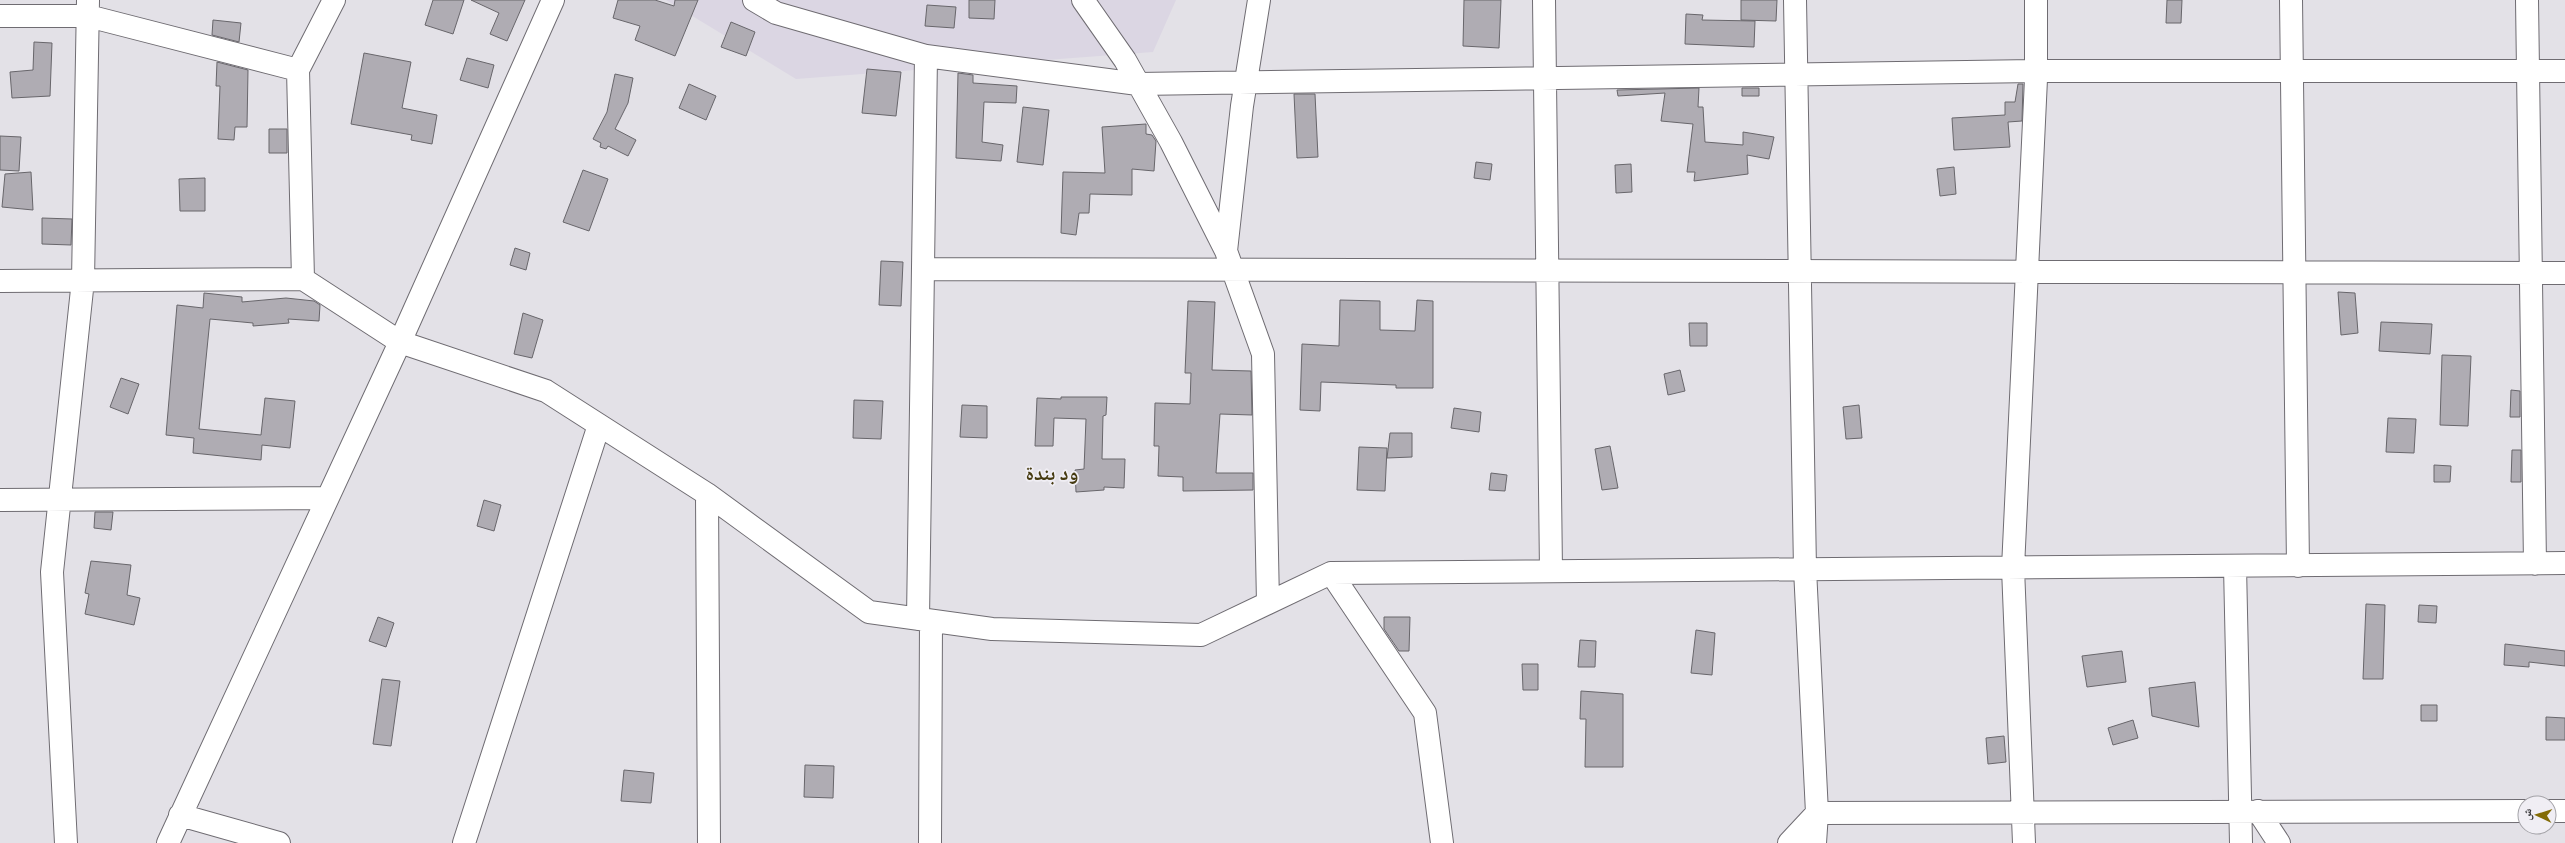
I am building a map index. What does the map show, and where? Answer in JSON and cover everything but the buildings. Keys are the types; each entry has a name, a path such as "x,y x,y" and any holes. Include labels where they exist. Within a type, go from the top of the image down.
{"street":[{"path":"303,278 298,70 334,0"},
{"path":"168,843 400,342 553,0"},
{"path":"754,0 776,13 926,56 1138,84 2036,71 2565,71"},
{"path":"1083,0 1125,60 1230,260 1263,354 1268,603"},
{"path":"1230,260 1246,83 1259,0"},
{"path":"1544,0 1551,572"},
{"path":"1795,0 1805,569 1817,813 1816,843"},
{"path":"2024,843 2013,568 2036,71 2036,0"},
{"path":"2291,0 2298,566"},
{"path":"2527,0 2535,564"},
{"path":"0,16 88,8 298,70"},
{"path":"66,843 52,572 83,280 88,8"},
{"path":"926,56 923,269 925,620 930,843"},
{"path":"923,269 1230,260 1547,271 2565,273"},
{"path":"0,281 303,278 400,342 546,391 707,494 869,612 992,629 1201,635 1331,573 2565,563"},
{"path":"464,843 599,425"},
{"path":"707,494 709,843"},
{"path":"0,500 327,498"},
{"path":"2235,566 2249,811 2241,843"},
{"path":"1331,573 1425,713 1442,843"},
{"path":"1789,843 1817,813 2023,811 2517,811"},
{"path":"2249,811 2279,843"},
{"path":"180,816 278,843"}],"shaded area":[{"path":"666,0 1176,0 1153,52 796,79"}],"district":[{"name":"ود بندة","path":"1052,473"}]}
